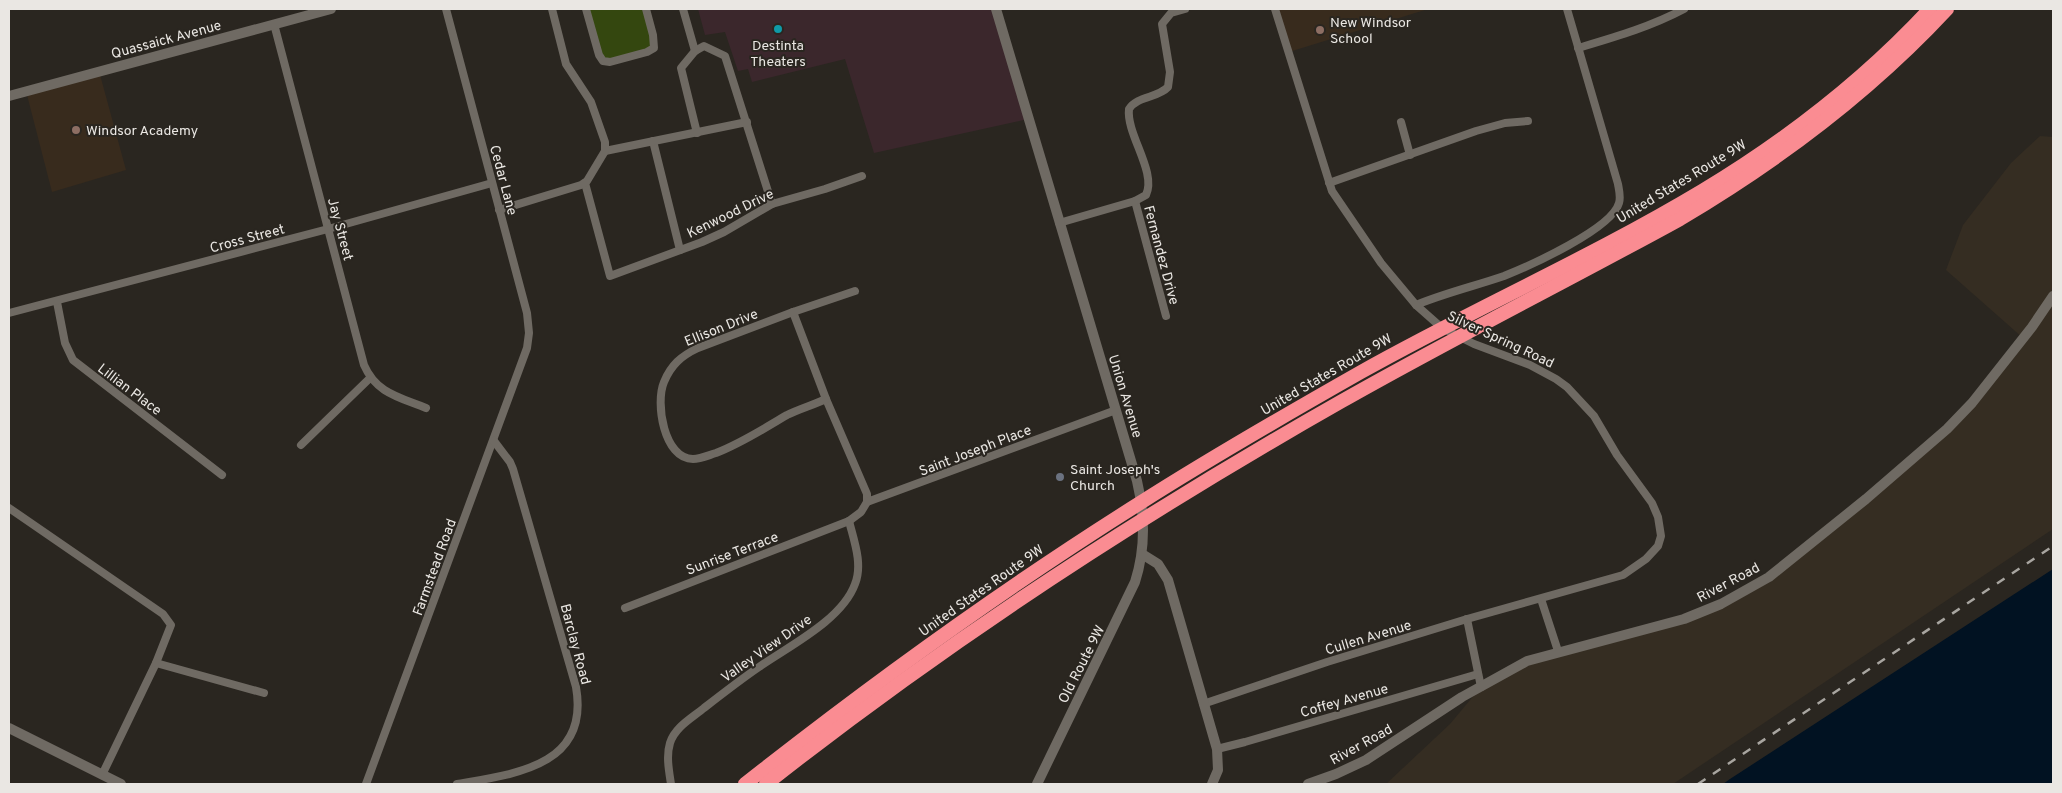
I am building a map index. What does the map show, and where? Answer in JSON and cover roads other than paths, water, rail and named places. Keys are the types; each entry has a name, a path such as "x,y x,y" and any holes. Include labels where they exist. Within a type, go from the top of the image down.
{"highway":[{"name":"United States Route 9W","path":"766,784 871,696 1017,584 1141,502 1332,389 1442,328 1634,229 1727,176 1884,63 1930,9"},
{"name":"United States Route 9W","path":"745,784 871,696 1143,520 1342,402 1707,204 1810,133 1884,63 1946,9"}],"street":[{"name":"Quassaick Avenue","path":"9,96 331,9"},
{"name":"Cedar Lane","path":"446,9 527,313 529,333 524,358"},
{"path":"499,210 572,189 585,182 605,151 605,142 591,102 566,64 552,9"},
{"path":"586,9 598,55 603,61 610,62 647,52 654,48 653,35 646,9"},
{"path":"683,9 695,51"},
{"name":"Union Avenue","path":"996,9 1137,481 1143,520 1142,554"},
{"name":"Fernandez Drive","path":"1166,316 1135,201 1146,195 1149,183 1130,121 1130,109 1135,103 1160,93 1168,87 1170,72 1162,34 1162,24 1171,13 1185,9"},
{"name":"Silver Spring Road","path":"1275,9 1332,191 1381,263 1416,305 1442,328 1474,344 1530,364 1556,378 1567,387 1594,416 1617,455 1652,503 1658,517 1661,536 1658,546 1633,568 1623,575 1541,598"},
{"path":"1416,305 1444,294 1506,275 1552,254 1586,235 1605,221 1619,203 1618,184 1566,9"},
{"path":"1578,48 1641,29 1684,9"},
{"name":"Jay Street","path":"274,24 364,365 370,378"},
{"path":"697,133 682,72 685,61 695,51 704,46 725,56 772,204"},
{"path":"1329,183 1476,131 1505,123 1528,121"},
{"path":"605,151 747,122"},
{"path":"1401,122 1410,155"},
{"path":"653,142 680,250"},
{"name":"Kenwood Drive","path":"585,182 610,276 724,232 772,204 862,176"},
{"name":"Cross Street","path":"9,313 57,302 492,183"},
{"path":"1059,223 1135,201"},
{"name":"Ellison Drive","path":"826,399 789,414 735,446 702,458 690,459 674,450 670,443 662,412 661,393 667,375 676,361 698,348 855,291"},
{"name":"River Road","path":"1308,784 1366,760 1462,696 1527,661 1684,618 1722,604 1769,576 1866,499 1947,429 1972,404 2032,328 2053,296"},
{"name":"Lillian Place","path":"57,302 65,343 73,360 222,476"},
{"path":"793,312 826,399 866,494 867,502"},
{"name":"Farmstead Road","path":"366,784 524,358"},
{"path":"302,445 370,378 380,388 426,408"},
{"name":"Saint Joseph Place","path":"849,521 861,512 867,502 1116,410"},
{"name":"Barclay Road","path":"457,784 516,773 537,766 546,761 566,742 573,731 578,717 579,702 576,687 513,469 494,441"},
{"path":"9,508 169,620 170,630 156,663 102,775"},
{"name":"Sunrise Terrace","path":"625,608 849,521"},
{"name":"Valley View Drive","path":"671,784 668,761 670,743 683,725 758,667 823,623 848,599 856,584 858,569 858,557 849,521"},
{"path":"1142,554 1158,564 1168,580 1216,749 1218,770 1212,784"},
{"name":"Old Route 9W","path":"1037,784 1128,598 1135,582 1142,554"},
{"path":"1541,598 1558,651"},
{"name":"Cullen Avenue","path":"1203,704 1327,662 1541,598"},
{"path":"1467,619 1481,687"},
{"path":"156,663 264,693"},
{"name":"Coffey Avenue","path":"1216,749 1478,674"},
{"path":"9,728 121,784"}],"water":[{"path":"2053,569 2053,784 1723,784 1730,779"}],"railway":[{"path":"1698,784 2053,546"}],"place":[{"name":"Destinta Theaters","path":"778,29"},
{"name":"New Windsor School","path":"1320,30"},
{"name":"Windsor Academy","path":"76,130"},
{"name":"Saint Joseph's Church","path":"1060,477"}]}
